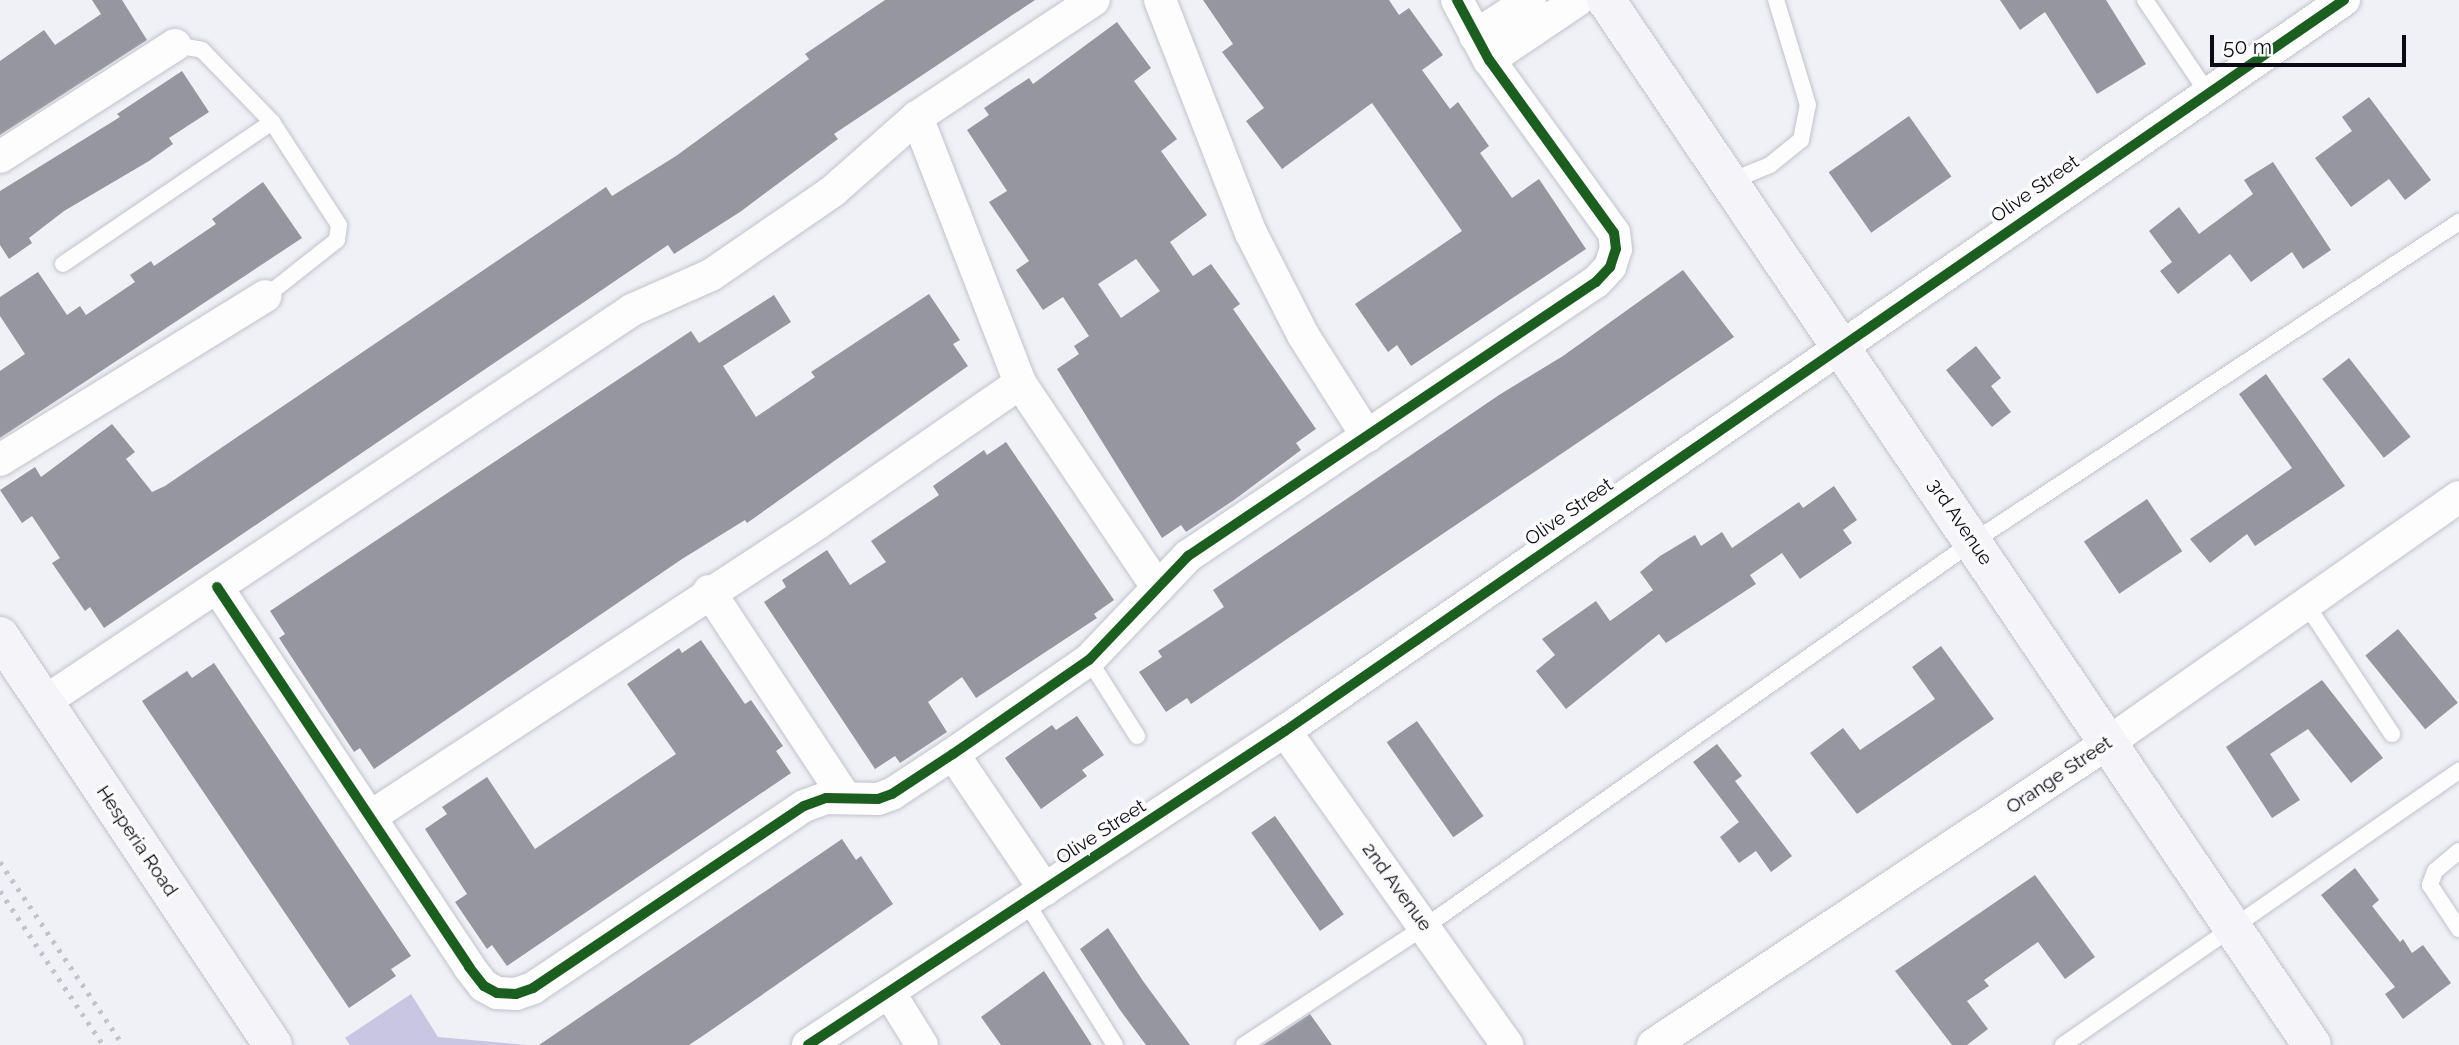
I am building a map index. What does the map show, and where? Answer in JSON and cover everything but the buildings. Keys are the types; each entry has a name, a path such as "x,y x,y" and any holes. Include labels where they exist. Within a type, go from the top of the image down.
{"street":[{"path":"44,702 632,310 722,268 833,191 873,152 918,117 1094,0"},
{"path":"1160,0 1251,233 1303,335 1367,436"},
{"path":"217,587 484,986 497,993 516,994 533,988 804,806 825,798 878,799 892,794 953,754 1089,660 1188,556 1596,282 1610,267 1616,249 1614,233 1482,48 1457,0"},
{"path":"1482,48 1530,0"},
{"path":"1482,48 1578,0"},
{"name":"3rd Avenue","path":"1606,0 1731,181 2312,1045"},
{"name":"Olive Street","path":"808,1045 1285,732 1840,345 2344,0"},
{"path":"0,156 175,45"},
{"path":"918,117 1020,383 1158,588"},
{"path":"0,460 267,296"},
{"path":"370,817 1020,383"},
{"name":"Orange Street","path":"1653,1045 2109,742 2459,497"},
{"path":"709,591 845,797"},
{"name":"Hesperia Road","path":"0,636 273,1045"},
{"name":"2nd Avenue","path":"1285,732 1426,926 1507,1045"},
{"path":"953,754 1036,896"},
{"path":"889,992 922,1045"}],"lane":[{"path":"1731,181 1770,165 1801,139 1808,105 1776,0"},
{"path":"2146,0 2207,92"},
{"path":"175,45 202,50 272,122 339,225 337,240 321,256 267,296"},
{"path":"63,264 272,122"},
{"path":"1244,1045 1426,926 1974,541 2459,222"},
{"path":"2306,604 2392,734"},
{"path":"1089,660 1137,736"},
{"path":"2063,1045 2459,771"},
{"path":"2459,851 2435,871 2430,885 2459,929"},
{"path":"1036,896 1115,1045"}],"water":[{"path":"411,994 438,1037 526,1045 350,1045 345,1038"}],"railway":[{"path":"0,862 123,1045"},
{"path":"0,891 103,1045"}],"cycle path":[{"path":"217,587 469,967 484,986 497,993 516,994 533,988 804,806 826,798 878,799 892,794 953,754 1089,660 1188,556 1596,282 1610,267 1616,249 1614,233 1489,60 1457,0"},
{"path":"808,1045 1285,731 2344,0"}]}
